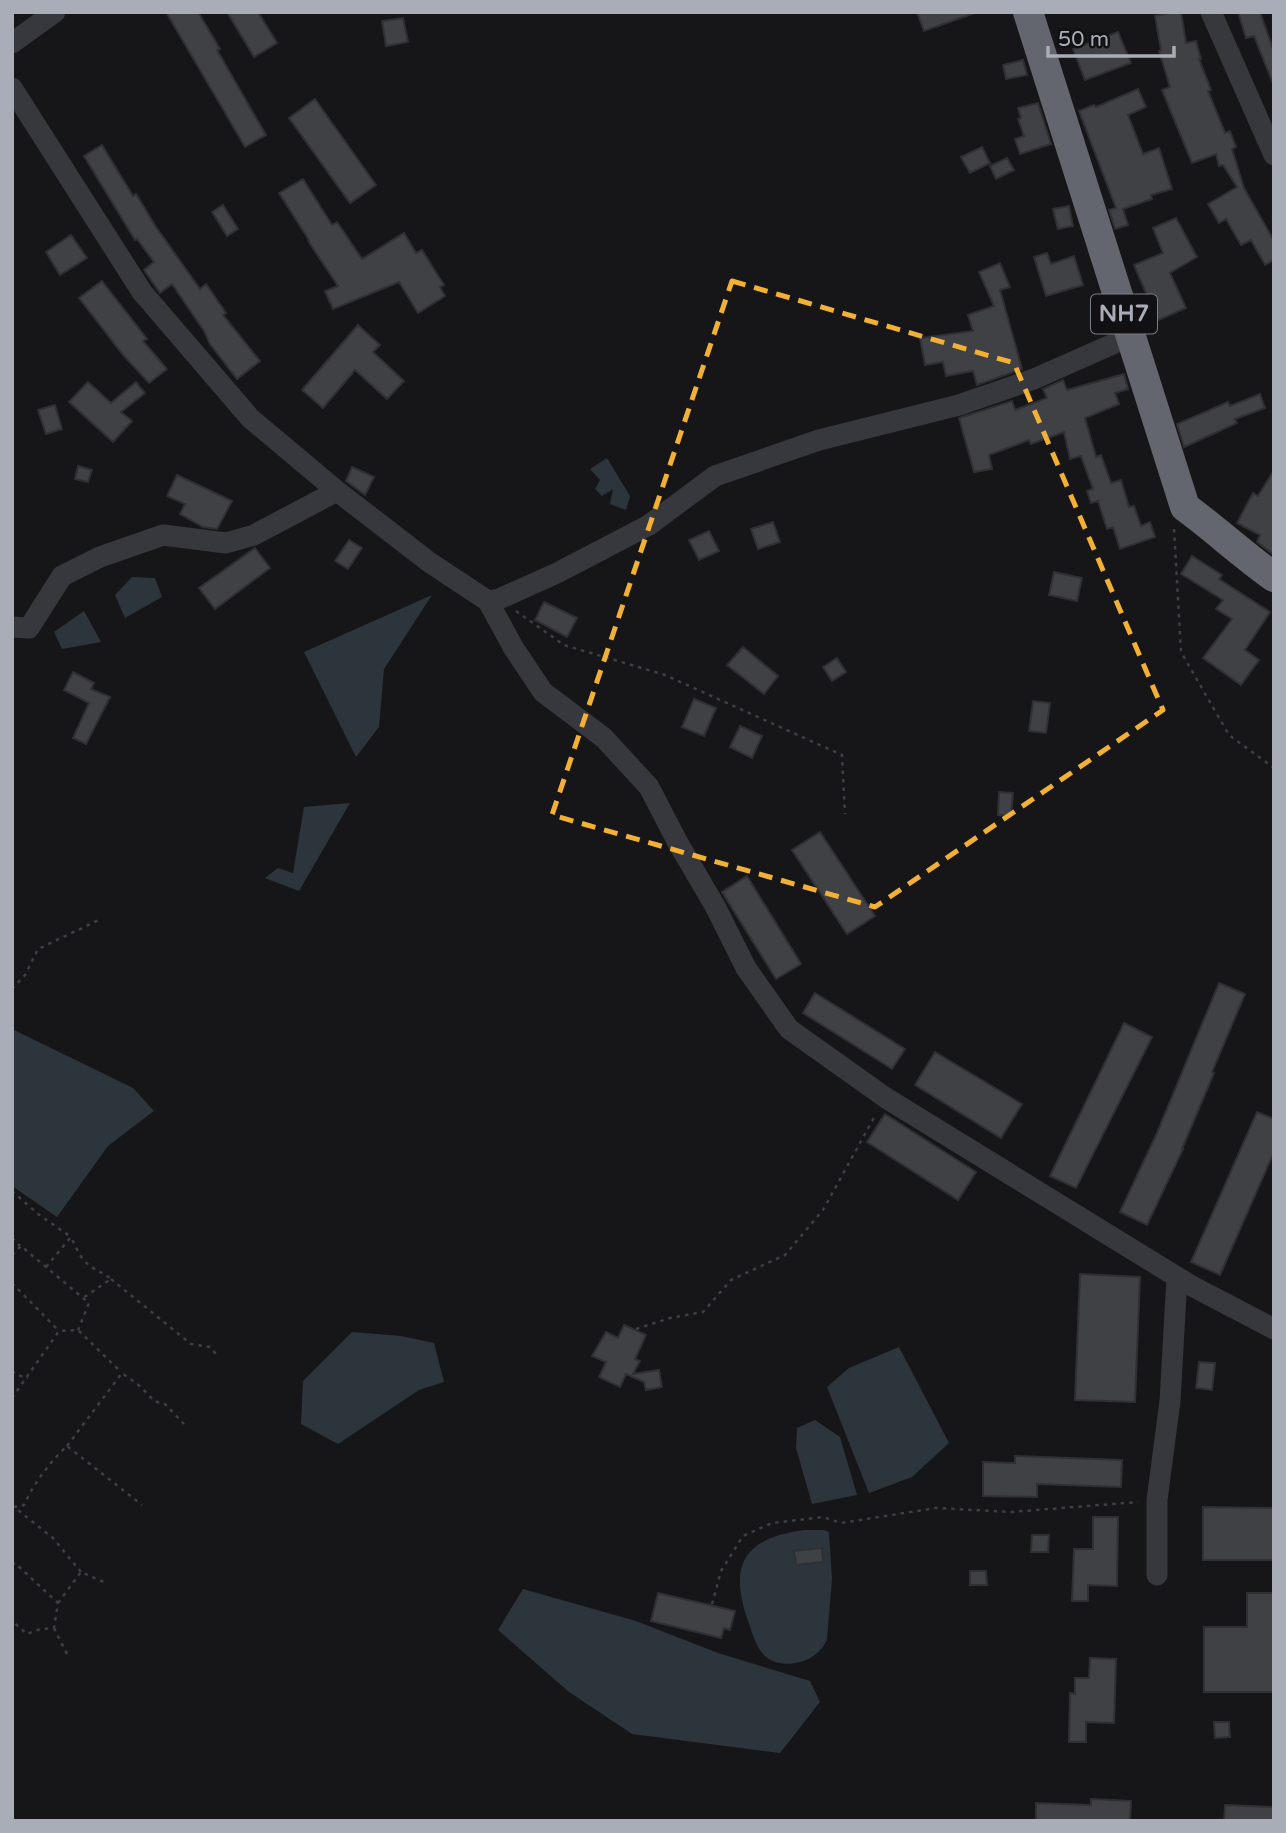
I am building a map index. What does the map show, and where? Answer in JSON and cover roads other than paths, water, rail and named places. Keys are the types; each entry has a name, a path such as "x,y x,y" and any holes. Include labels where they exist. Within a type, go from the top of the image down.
{"highway":[{"name":"NH7","path":"1028,12 1185,507 1242,555 1274,577"}],"street":[{"path":"12,43 55,12"},
{"path":"1211,12 1274,155"},
{"path":"12,88 142,292 250,418 337,491 429,562 493,600 513,647 543,692 604,738 649,787 746,968 789,1029 886,1098 1177,1277 1274,1329"},
{"path":"493,600 556,573 649,525 715,476 819,440 959,405 1034,379 1131,336"},
{"path":"12,627 29,628 62,576 100,557 163,535 226,543 254,535 337,491"},
{"path":"1157,1575 1157,1500 1170,1401 1177,1277"}]}
